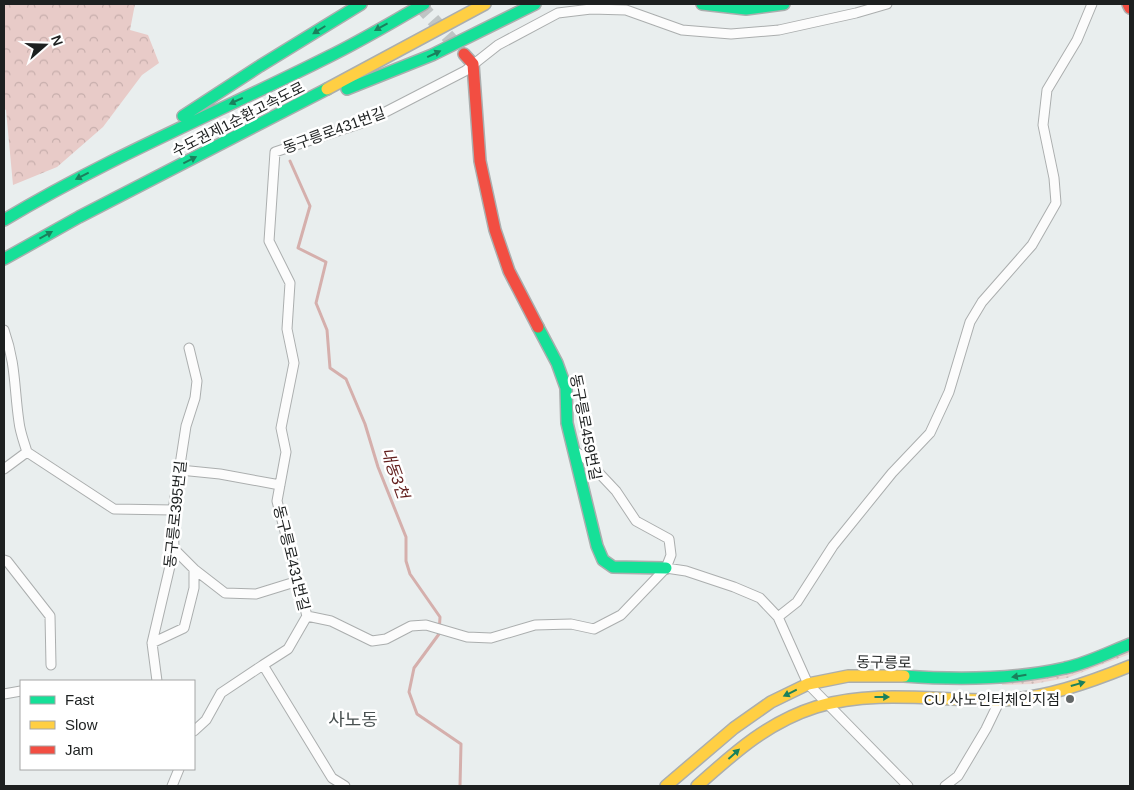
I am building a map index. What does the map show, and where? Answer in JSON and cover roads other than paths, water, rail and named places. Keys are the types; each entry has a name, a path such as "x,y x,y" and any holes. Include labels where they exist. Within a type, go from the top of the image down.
{"main road":[{"path":"126,154 260,66 360,4"},
{"name":"수도권제1순환고속도로","path":"4,220 38,198 316,63 424,4"},
{"name":"수도권제1순환고속도로","path":"4,259 80,217 274,117 486,4"},
{"path":"274,117 432,55 535,4"},
{"path":"702,4 746,9 784,4"},
{"path":"1128,4 1130,8"},
{"path":"464,54 473,64"},
{"name":"동구릉로459번길","path":"473,64 480,161 495,230 509,271 557,363 566,388 567,423 597,546 603,560 613,567 666,568"},
{"name":"동구릉로","path":"666,786 734,728 771,702 808,684 848,676 945,680 1011,677 1067,668 1130,644"},
{"path":"697,786 747,742 779,723 815,707 854,698 968,698 1000,700 1043,694 1107,676 1130,666"}],"street":[{"path":"473,64 498,45 558,13 591,9 626,10 682,30 731,34 779,30 888,4"},
{"path":"778,617 797,602 833,546 892,472 930,433 949,392 970,322 982,302 1032,244 1056,203 1054,178 1043,125 1047,90 1077,40 1092,4"},
{"name":"동구릉로431번길","path":"195,731 206,720 221,693 288,649 307,616 277,501 286,452 280,428 294,363 287,328 290,283 269,241 275,152 368,121 465,71 473,64"},
{"path":"4,330 11,349 16,379 19,423 27,452 114,509 173,510"},
{"name":"동구릉로395번길","path":"157,680 152,643 174,550 173,510 186,426 195,398 197,381 189,348"},
{"path":"307,616 331,621 372,641 386,640 411,626 426,625 467,637 491,638 536,625 571,624 594,629 621,615 666,568 671,555 669,540 636,521 616,490 583,456 574,451"},
{"path":"4,469 27,452"},
{"path":"180,470 220,474 280,485"},
{"path":"174,550 194,569 225,593 256,594 298,581"},
{"path":"4,560 7,561 50,616 51,665"},
{"name":"동구릉로459번길","path":"666,568 734,587 760,598 778,617 808,684 908,786"},
{"path":"152,643 184,628 194,588 194,569"},
{"path":"263,665 332,778 345,786"},
{"path":"4,694 20,691"},
{"path":"945,786 958,776 986,729 1000,700"},
{"path":"172,786 179,770"}],"waterway":[{"name":"내동3천","path":"290,161 310,206 298,248 326,262 316,303 327,330 330,368 346,379 365,424 378,467 406,537 406,561 410,574 440,617 439,634 414,668 409,692 417,714 461,744 460,786"}],"tunnel":[{"path":"419,4 461,51"}],"place":[{"name":"CU 사노인터체인지점","path":"1070,699"}],"district":[{"name":"사노동","path":"353,720"}]}
